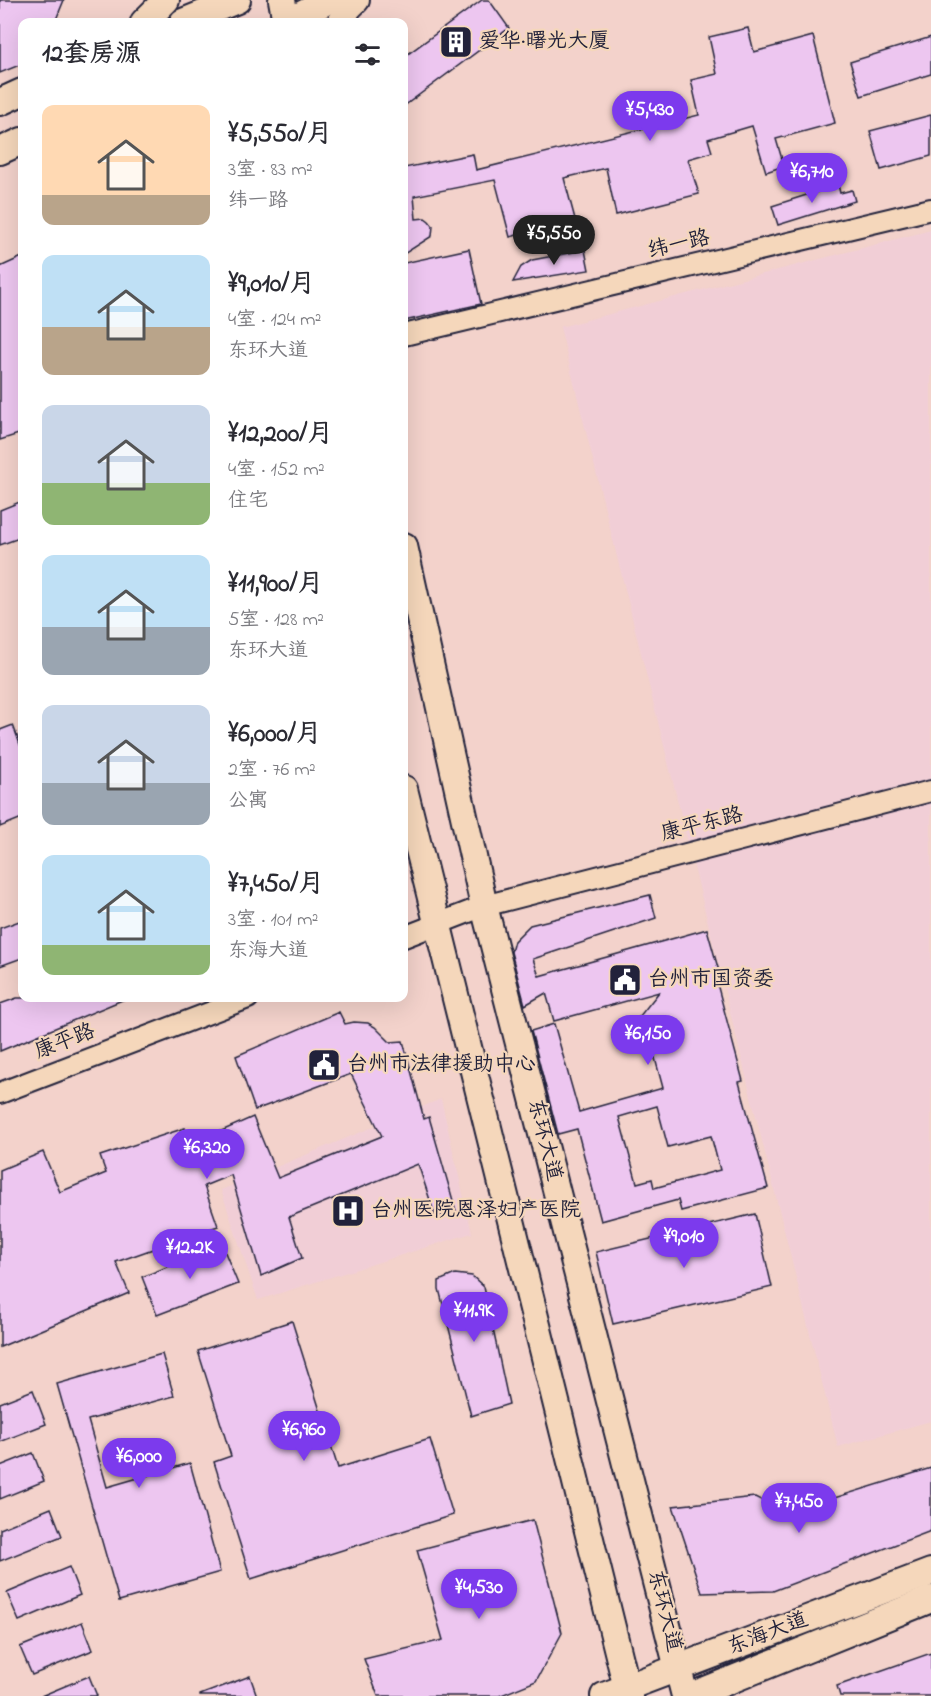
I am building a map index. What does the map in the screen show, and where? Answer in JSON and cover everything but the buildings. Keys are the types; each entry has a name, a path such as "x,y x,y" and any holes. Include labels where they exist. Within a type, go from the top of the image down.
{"main road":[{"path":"148,18 166,0"},
{"path":"282,0 286,18"},
{"path":"295,18 329,0"},
{"path":"344,18 348,8 356,0"},
{"path":"194,18 221,8"},
{"path":"0,102 18,94"},
{"path":"0,151 18,143"},
{"name":"东环大道","path":"408,564 484,906 685,1696"},
{"path":"408,805 620,1693"},
{"name":"东海大道","path":"620,1693 678,1668 931,1572"},
{"name":"东海大道","path":"691,1696 931,1599"}],"street":[{"name":"纬一路","path":"408,334 931,209"},
{"name":"康平东路","path":"484,906 931,791"},
{"path":"408,935 484,906"},
{"name":"康平路","path":"0,1093 238,1002"}],"shaded area":[{"path":"931,230 931,1421 838,1447 560,327"},
{"name":"台州医院恩泽妇产医院","path":"441,1099 472,1233 258,1300 221,1190"}],"place":[{"name":"爱华·曙光大厦","path":"456,42"},
{"name":"台州市国资委","path":"625,980"},
{"name":"台州市法律援助中心","path":"324,1065"},
{"name":"台州医院恩泽妇产医院","path":"348,1211"}]}
